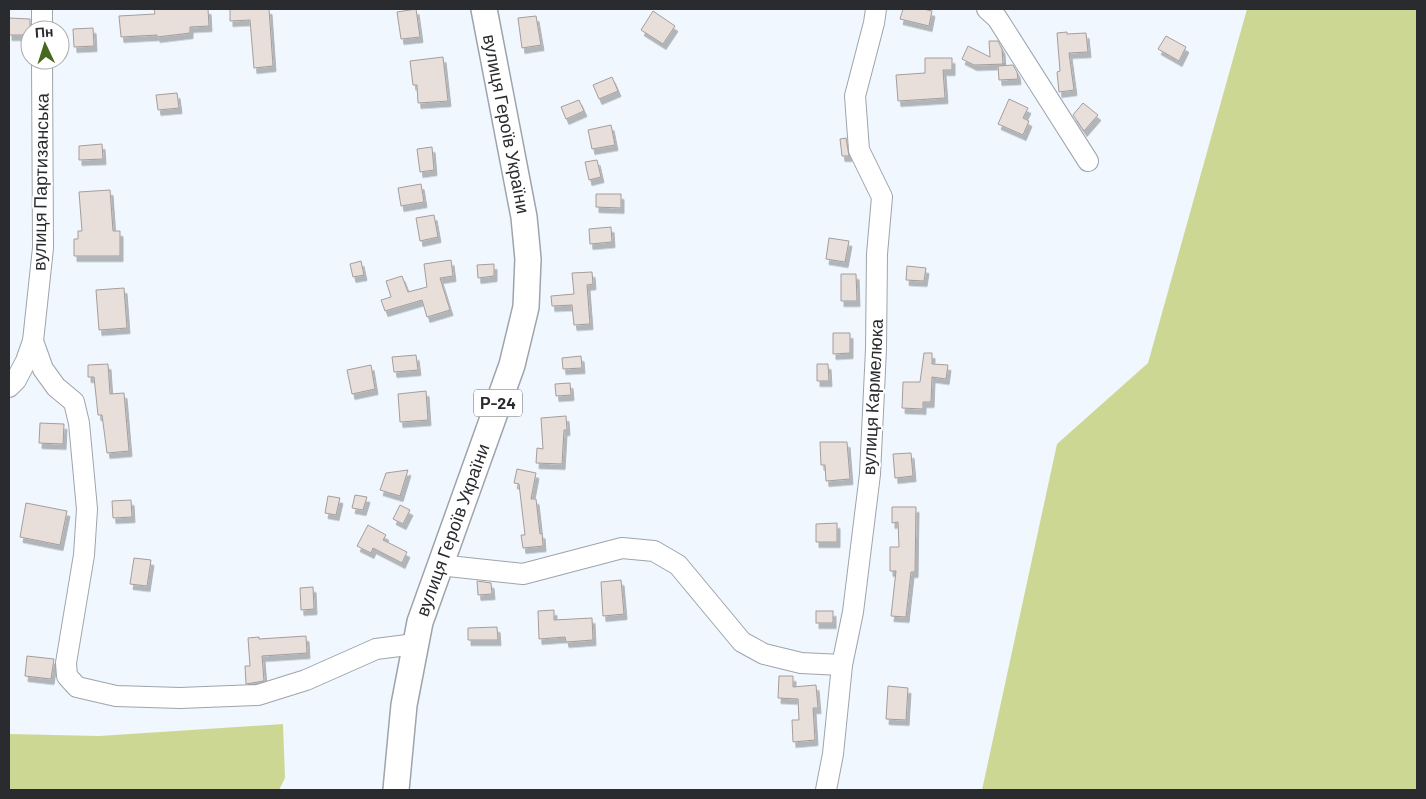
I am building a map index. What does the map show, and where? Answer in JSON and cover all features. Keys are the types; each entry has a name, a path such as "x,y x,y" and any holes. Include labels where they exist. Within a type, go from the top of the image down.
{"main road":[{"name":"вулиця Героїв України","path":"396,790 404,705 420,622 512,365 526,307 528,259 524,217 484,9"}],"street":[{"name":"вулиця Кармелюка","path":"826,790 833,754 842,665 853,612 870,474 882,196 859,150 855,96 876,9"},
{"path":"986,9 997,18 1088,161"},
{"name":"вулиця Партизанська","path":"9,387 16,380 26,362 33,341 43,248 42,70"},
{"path":"33,341 43,369 56,387 74,402 79,423 87,509 84,555 66,663 68,676 77,687 116,696 180,698 258,695 306,680 376,649 415,644"},
{"path":"440,565 523,574 622,548 654,551 678,565 742,642 764,654 791,661 842,665"}],"green space":[{"path":"1247,9 1417,9 1417,790 982,790 1057,444 1148,363"},
{"path":"283,724 285,778 279,790 9,790 9,734 99,736"}],"building":[{"path":"154,9 208,9 209,26 190,27 190,33 157,37 157,35 121,37 119,16 155,14"},
{"path":"230,9 269,9 273,66 254,68 250,20 230,21"},
{"path":"416,9 420,37 401,39 397,12"},
{"path":"903,9 932,11 929,26 900,19"},
{"path":"653,11 675,26 663,44 641,30"},
{"path":"536,16 541,45 522,48 518,18"},
{"path":"9,18 30,19 20,20 20,35 9,35"},
{"path":"93,28 94,46 74,47 73,29"},
{"path":"1067,32 1067,34 1086,33 1088,52 1069,53 1074,90 1059,92 1057,72 1060,71 1057,33"},
{"path":"1166,36 1186,47 1179,61 1158,49"},
{"path":"989,41 998,41 1002,49 1003,64 1005,64 974,65 962,59 968,46 990,57"},
{"path":"443,57 448,101 418,103 417,85 413,85 410,61"},
{"path":"925,58 952,58 952,70 943,70 945,98 898,101 896,75 925,73"},
{"path":"1013,65 1018,79 999,80 998,66"},
{"path":"612,77 618,91 599,99 593,85"},
{"path":"177,93 179,108 158,110 156,95"},
{"path":"1009,99 1028,108 1023,118 1029,121 1023,135 998,124"},
{"path":"579,100 584,111 566,119 561,107"},
{"path":"1083,103 1098,115 1084,131 1073,115"},
{"path":"611,125 615,145 592,149 588,130"},
{"path":"846,138 849,156 842,156 840,139"},
{"path":"102,144 103,159 79,160 79,146"},
{"path":"432,147 434,170 420,172 417,149"},
{"path":"597,160 601,177 589,180 585,162"},
{"path":"421,184 424,202 401,206 398,188"},
{"path":"110,190 113,231 120,231 120,256 74,256 74,239 78,239 78,231 82,231 79,192"},
{"path":"596,194 621,194 621,208 596,207"},
{"path":"434,215 438,237 420,241 416,218"},
{"path":"611,227 612,242 590,244 589,229"},
{"path":"829,238 849,241 845,262 826,259"},
{"path":"451,260 453,276 440,278 450,310 427,317 422,300 385,311 381,300 391,297 386,281 402,276 408,292 427,287 424,264"},
{"path":"361,261 364,275 353,277 350,264"},
{"path":"494,264 494,276 478,278 477,265"},
{"path":"907,266 926,268 924,281 906,280"},
{"path":"592,272 593,284 587,285 590,324 574,325 572,305 552,306 551,296 574,294 572,273"},
{"path":"841,274 856,274 857,301 841,301"},
{"path":"124,288 127,328 99,330 96,290"},
{"path":"833,333 850,333 850,353 833,354"},
{"path":"924,353 932,353 932,364 948,365 946,379 932,377 931,402 923,402 923,409 902,408 903,382 920,382"},
{"path":"416,355 418,370 394,372 392,357"},
{"path":"581,356 582,368 563,369 562,358"},
{"path":"108,364 110,394 124,393 129,451 107,453 102,415 98,415 94,377 88,377 88,365"},
{"path":"817,364 828,364 829,381 817,381"},
{"path":"371,365 375,389 352,394 347,370"},
{"path":"570,383 571,395 556,396 555,384"},
{"path":"426,391 428,420 400,422 398,394"},
{"path":"566,416 567,430 564,430 562,464 536,463 537,448 543,449 541,418"},
{"path":"40,423 64,424 63,444 39,443"},
{"path":"820,442 847,442 850,479 826,481 825,465 821,465"},
{"path":"911,453 913,476 895,478 893,454"},
{"path":"517,469 536,473 531,499 536,499 543,546 523,548 521,535 525,535 519,484 514,483"},
{"path":"408,470 400,496 380,490 386,473"},
{"path":"355,495 367,497 363,510 352,508"},
{"path":"328,496 340,498 336,515 325,513"},
{"path":"131,500 132,517 113,518 112,501"},
{"path":"26,503 67,511 60,545 20,537"},
{"path":"400,505 410,510 403,524 393,519"},
{"path":"892,507 916,507 915,572 911,572 906,617 891,616 896,571 890,571 890,547 899,547 898,522 892,523"},
{"path":"837,523 837,542 816,542 816,524"},
{"path":"368,525 386,535 383,540 407,552 402,563 373,548 371,553 357,546"},
{"path":"134,558 151,560 147,586 130,584"},
{"path":"621,580 624,614 603,616 601,582"},
{"path":"477,581 491,583 492,594 478,595"},
{"path":"313,587 314,609 301,610 300,588"},
{"path":"554,610 554,620 592,618 593,640 566,642 565,637 539,639 538,611"},
{"path":"816,611 833,611 833,623 816,623"},
{"path":"497,627 498,640 468,640 468,628"},
{"path":"306,636 307,653 262,656 264,681 246,684 245,666 250,666 248,638"},
{"path":"27,656 54,659 51,679 25,676"},
{"path":"779,676 793,676 793,687 816,685 818,708 813,708 815,740 793,742 792,720 799,720 798,699 778,698"},
{"path":"888,686 908,688 906,720 886,719"}]}
